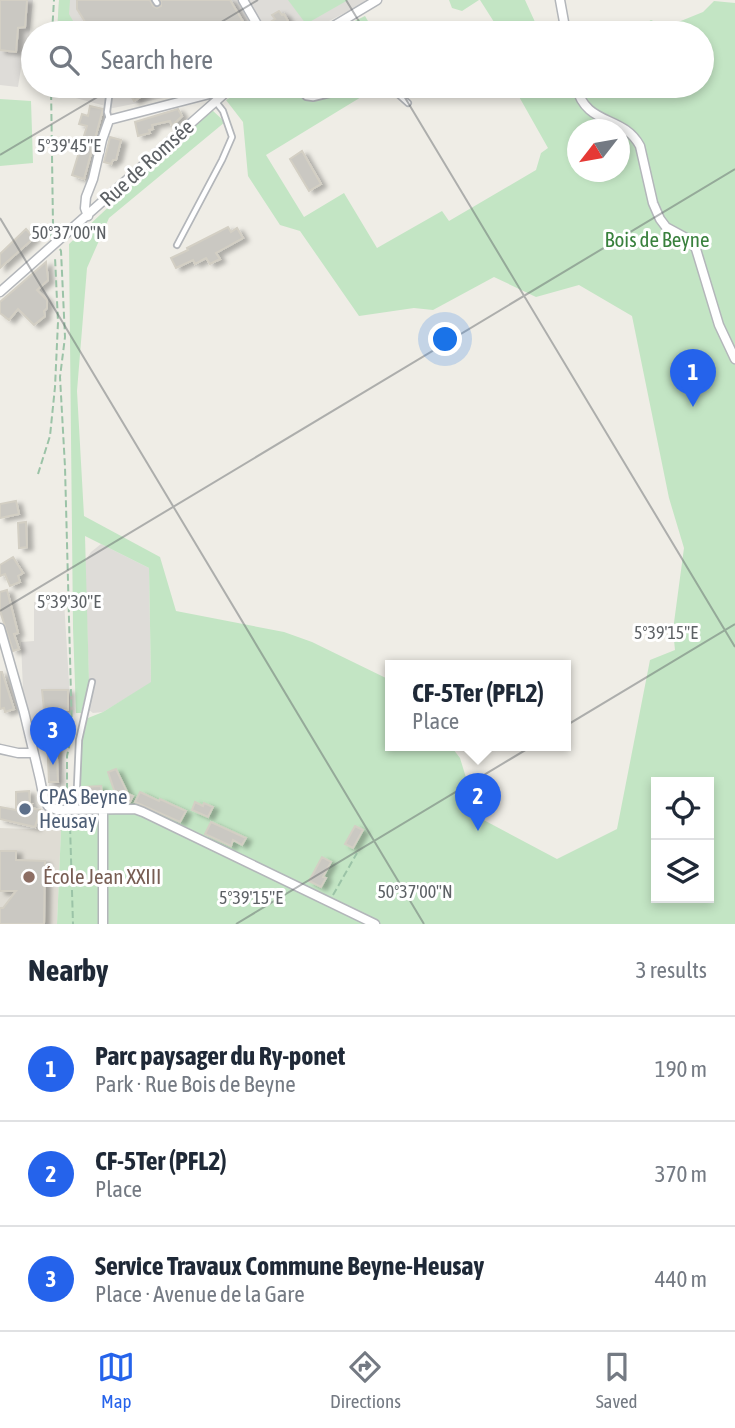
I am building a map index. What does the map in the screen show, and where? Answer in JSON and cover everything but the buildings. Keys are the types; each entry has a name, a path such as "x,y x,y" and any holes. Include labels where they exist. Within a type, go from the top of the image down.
{"street":[{"path":"243,0 255,21"},
{"path":"342,21 377,0"},
{"path":"560,0 564,21"},
{"name":"Rue de Romsée","path":"88,216 85,208 86,197 110,120 191,98"},
{"name":"Rue de Romsée","path":"0,292 220,98"},
{"path":"580,98 593,113 627,130 640,145 653,203 666,226 690,240 696,249 719,325 735,359"},
{"path":"0,628 48,806 57,810 135,809 375,924"},
{"path":"0,749 33,753"},
{"path":"103,810 103,924"}],"lane":[{"path":"109,98 107,112 110,120"},
{"path":"402,98 408,103"},
{"path":"177,245 232,137 223,111 216,102"},
{"path":"71,810 79,740 92,682"}],"path":[{"path":"53,21 54,0"},
{"path":"51,98 53,225"},
{"path":"38,474 50,436 55,387 58,322 55,257 50,248"},
{"path":"60,257 65,337 60,377 72,733 67,756 73,924"},
{"path":"330,902 357,853"}],"shaded area":[{"path":"0,0 33,0 31,21 21,21 21,68 18,87 0,85"},
{"path":"59,0 366,0 329,21 58,21"},
{"path":"76,98 163,98 113,108"},
{"path":"101,544 149,568 151,683 103,712 93,713 84,706 89,681 85,561"},
{"path":"64,601 70,698 69,733 63,740 61,789 49,790 47,736 31,724 23,690 21,642 34,641 34,602"},
{"name":"École Jean XXIII","path":"0,828 61,830 57,924 0,923"}],"green space":[{"path":"59,0 70,0 69,14 73,21 58,21"},
{"path":"288,0 348,0 311,21 304,21"},
{"path":"449,0 479,0 462,11 452,8"},
{"path":"480,0 525,0 535,21 493,21"},
{"name":"Bois de Beyne","path":"714,1 735,3 735,924 57,924 61,830 59,814 75,810 79,740 88,718 103,712 151,682 149,568 85,536 89,681 81,713 76,713 69,244 212,110 225,122 109,218 87,268 77,391 84,516 160,557 176,611 284,632 312,642 385,678 385,751 455,751 460,758 478,817 557,859 617,829 650,660 675,650 673,630 684,548 669,498 632,316 579,285 536,297 494,277 433,310 414,308 359,316 300,231 280,225 248,176 243,122 226,100 360,98 266,155 304,217 344,193 377,248 442,211 449,221 536,170 541,153 548,148 520,98 714,98 714,21 681,21 703,12"},
{"path":"365,16 368,21 355,21"},
{"path":"0,99 31,101 33,163 0,166"}],"place":[{"name":"Parc paysager du Ry-ponet","path":"693,407"},
{"name":"Service Travaux Commune Beyne-Heusay","path":"53,765"},
{"name":"CPAS Beyne Heusay","path":"25,809"},
{"name":"CF-5Ter (PFL2)","path":"478,831"},
{"name":"École Jean XXIII","path":"29,877"}]}
